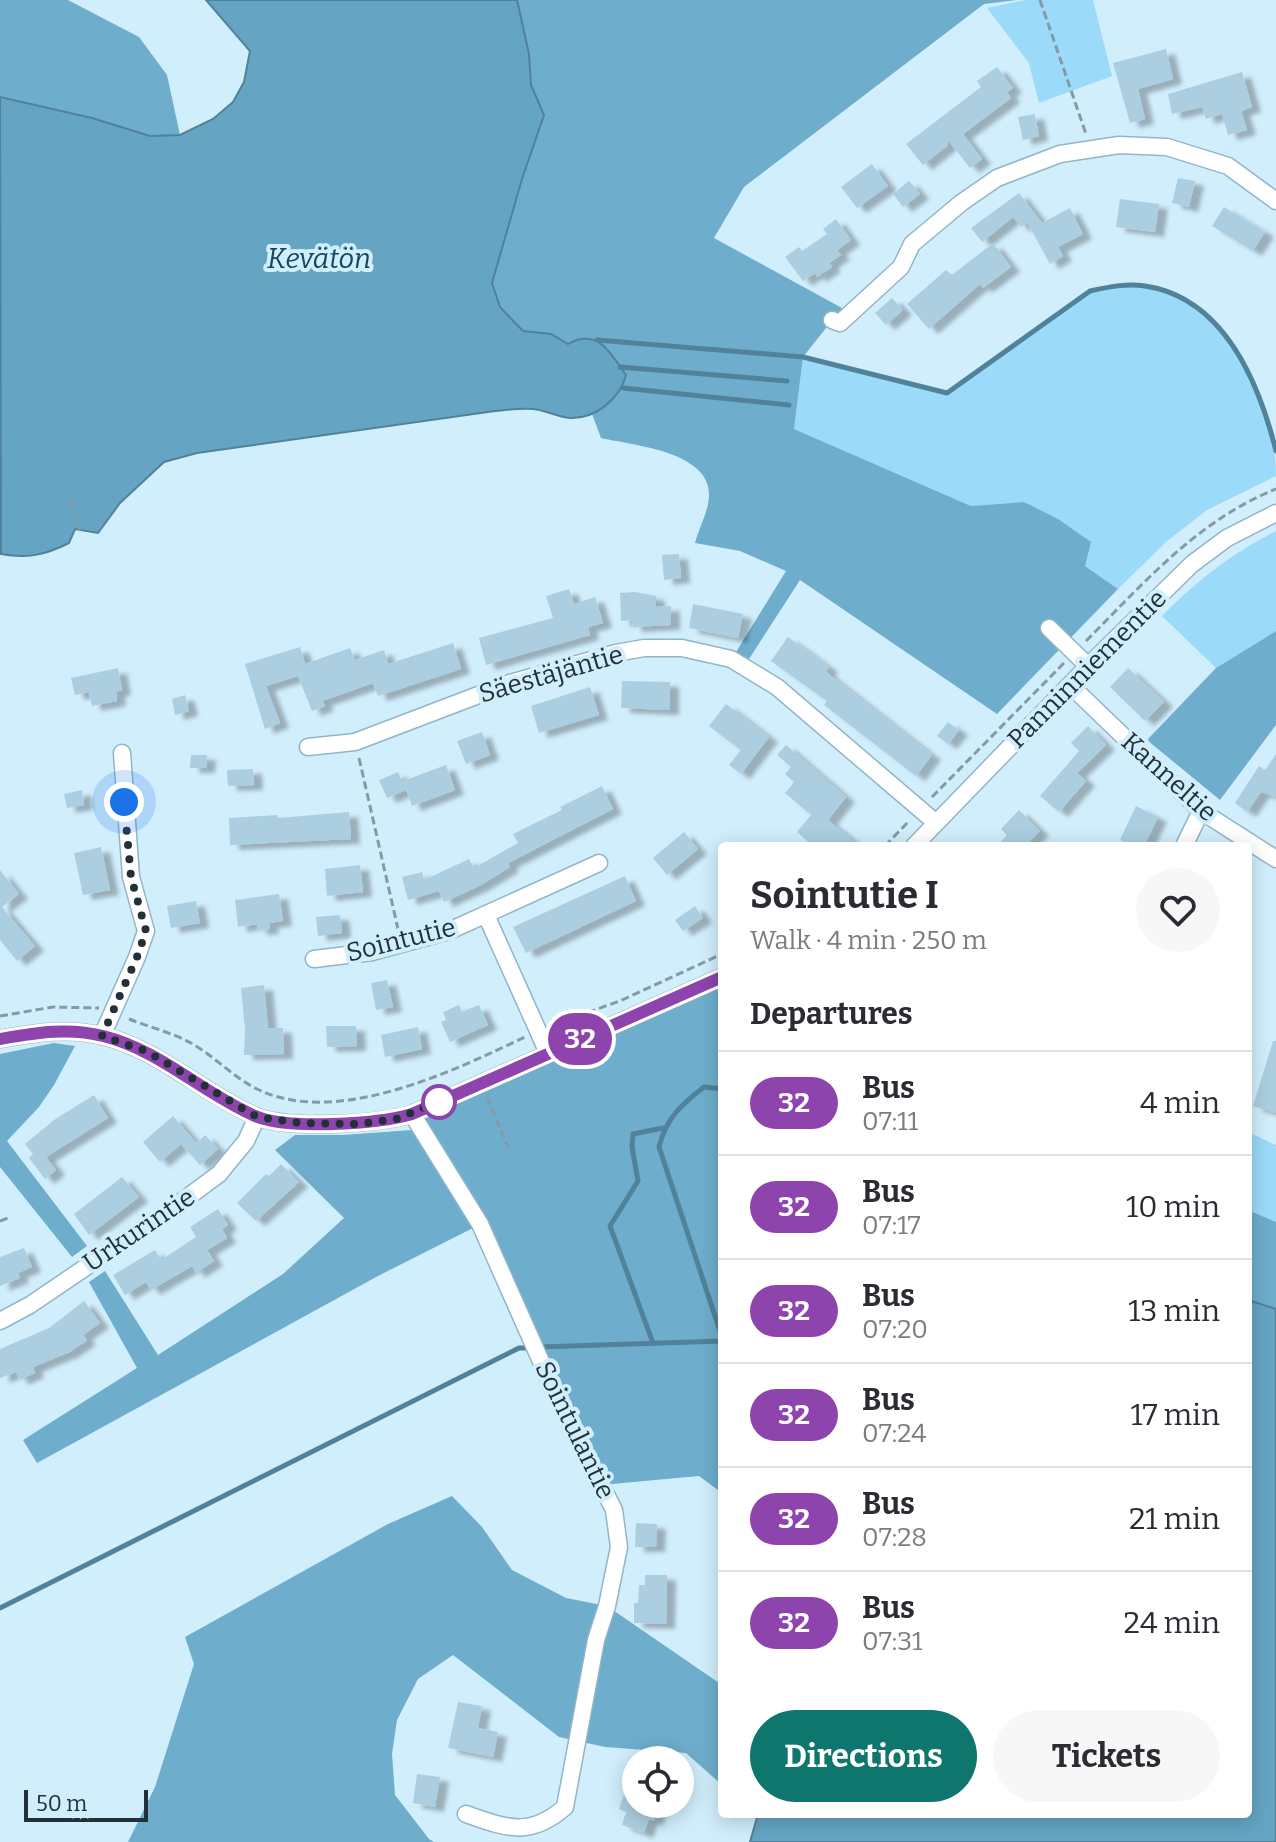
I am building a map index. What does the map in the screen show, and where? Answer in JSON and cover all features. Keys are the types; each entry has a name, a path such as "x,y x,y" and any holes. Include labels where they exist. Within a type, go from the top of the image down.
{"street":[{"path":"832,320 840,323 901,267 912,244 961,203 997,178 1060,154 1119,145 1167,147 1228,166 1276,201"},
{"name":"Panninniementie","path":"918,842 1192,564 1227,538 1275,515"},
{"path":"1049,628 1088,666"},
{"name":"Säestäjäntie","path":"308,747 355,742 510,683 616,653 644,648 682,648 731,659 777,687 935,822"},
{"name":"Kanneltie","path":"1070,685 1201,811 1249,842"},
{"path":"102,1036 146,931 131,877 122,753"},
{"path":"1186,842 1201,811"},
{"name":"Kanneltie","path":"1252,844 1276,859"},
{"name":"Sointutie","path":"314,959 361,954 449,931 599,863"},
{"name":"Sointutie","path":"486,915 548,1053"},
{"path":"0,1039 54,1030 102,1036 146,1051 257,1117 300,1123 359,1124 412,1114 718,979"},
{"name":"Sointulantie","path":"412,1114 480,1224 555,1393 614,1510 619,1547 607,1606 596,1640 565,1807 541,1824 511,1828 466,1814"},
{"name":"Urkurintie","path":"0,1321 30,1305 219,1174 246,1141 257,1117"}],"path":[{"path":"1040,0 1091,149"},
{"path":"72,502 80,530"},
{"path":"355,742 402,944"},
{"path":"0,1016 96,1006 190,1042 257,1089 289,1098 328,1102 379,1094 430,1080 538,1031 622,1000 718,956"},
{"path":"481,1083 508,1147"},
{"path":"0,1221 8,1218"}],"shaded area":[{"path":"0,0 68,0 139,37 167,75 180,135 150,136 92,118 0,97"},
{"path":"517,0 1017,0 984,4 744,187 714,238 842,308 803,357 794,429 971,506 1024,502 1058,519 1091,542 1085,566 1118,589 997,714 800,580 749,659 736,652 786,571 740,551 695,543 709,501 706,480 697,469 667,453 601,438 592,414 613,398 626,375 551,334 523,331 500,307 492,283 544,115 531,85 529,54"},
{"path":"1025,0 1093,0 1112,76 1039,103 1029,63 987,8"},
{"path":"1114,286 1145,286 1174,295 1200,310 1222,332 1241,357 1256,386 1274,447 1276,476 1207,510 1166,542 1118,589 1085,566 1024,502 971,506 794,429 803,357 947,393 1090,291"},
{"path":"1276,531 1276,631 1216,668 1162,616 1216,569"},
{"path":"1276,631 1276,725 1220,800 1147,740 1216,668"},
{"path":"718,979 718,1490 699,1476 601,1485 480,1224 412,1114"},
{"path":"54,1043 75,1046 39,1107 7,1141 87,1246 72,1257 0,1167 0,1054"},
{"path":"412,1130 473,1228 378,1276 37,1463 23,1440 137,1368 89,1282 105,1271 158,1355 283,1274 344,1218 275,1150 295,1135"},
{"path":"1252,1134 1276,1145 1276,1222 1252,1212"},
{"path":"1252,1212 1276,1222 1276,1309 1252,1301"},
{"path":"452,1496 482,1527 512,1570 566,1598 607,1606 718,1682 718,1781 694,1760 694,1746 622,1748 559,1737 453,1655 418,1679 397,1720 392,1754 395,1795 434,1842 128,1842 155,1787 194,1664 185,1637 388,1524"}],"water":[{"name":"Kevätön","path":"206,0 517,0 529,54 531,85 544,115 492,283 500,307 523,331 551,334 568,344 578,340 596,341 609,351 626,375 623,384 605,406 579,417 570,418 533,409 495,411 197,453 164,462 120,503 98,533 75,529 69,543 52,550 28,556 1,554 0,97 92,118 150,136 180,135 213,119 233,102 244,82 250,51"},
{"path":"1252,1301 1276,1309 1276,1842 750,1842 757,1818 1252,1818"}],"building":[{"path":"1166,49 1173,79 1138,89 1145,119 1130,123 1113,63"},
{"path":"997,67 1013,88 1007,92 1011,98 963,134 982,159 970,168 948,140 948,145 923,165 906,144 981,87 977,81"},
{"path":"1242,72 1252,107 1241,111 1247,130 1228,135 1222,114 1206,119 1202,107 1172,114 1168,94"},
{"path":"1035,114 1039,136 1023,140 1018,117"},
{"path":"872,164 888,186 857,208 841,187"},
{"path":"1178,178 1195,181 1189,207 1172,203"},
{"path":"909,181 920,194 903,207 893,194"},
{"path":"1019,193 1042,223 1070,208 1083,234 1058,247 1063,256 1050,264 1027,222 1021,227 1013,217 982,242 971,228"},
{"path":"1120,199 1159,204 1155,232 1116,227"},
{"path":"1224,207 1265,232 1253,251 1212,226"},
{"path":"836,219 851,240 837,250 841,255 829,263 832,267 817,277 815,273 803,281 785,257 799,247 802,251 827,234 823,229"},
{"path":"993,243 1011,267 983,288 980,284 929,329 907,304 946,270 952,275"},
{"path":"892,298 903,310 886,325 875,313"},
{"path":"679,554 681,578 664,580 662,555"},
{"path":"569,589 574,604 595,597 603,623 588,627 590,635 486,665 479,638 553,618 546,596"},
{"path":"620,593 656,596 656,607 671,606 671,625 633,627 632,620 621,621"},
{"path":"693,604 743,614 738,638 689,628"},
{"path":"788,637 829,667 826,672 932,755 916,776 824,705 827,701 771,661"},
{"path":"453,643 461,669 378,696 373,683 322,701 325,706 312,711 298,676 266,686 280,723 265,729 245,664 300,647 305,664 350,648 355,660 384,650 388,664"},
{"path":"118,668 122,690 116,692 117,701 92,706 89,692 75,695 71,678"},
{"path":"1128,668 1164,702 1145,721 1110,687"},
{"path":"622,681 670,682 670,710 621,708"},
{"path":"590,687 599,715 539,733 531,706"},
{"path":"185,695 189,711 175,715 172,699"},
{"path":"726,704 769,737 741,774 729,765 741,750 709,726"},
{"path":"948,722 959,730 948,744 937,736"},
{"path":"1088,726 1106,745 1077,773 1086,781 1059,812 1040,796 1079,751 1071,743"},
{"path":"482,732 490,755 466,764 457,741"},
{"path":"786,745 846,797 828,820 854,842 808,842 797,832 811,815 785,793 794,782 785,774 791,767 777,755"},
{"path":"1276,754 1276,797 1261,792 1247,812 1235,803 1259,766 1265,770"},
{"path":"191,755 207,755 206,768 190,768"},
{"path":"446,765 455,790 412,806 403,781"},
{"path":"253,769 254,785 228,786 227,770"},
{"path":"398,772 406,790 387,798 379,780"},
{"path":"602,786 613,809 508,863 510,867 481,885 444,902 439,891 408,900 402,877 422,872 424,880 469,859 474,868 518,843 513,834"},
{"path":"82,790 84,805 67,808 64,794"},
{"path":"1136,806 1158,817 1146,842 1120,840"},
{"path":"1019,810 1040,831 1029,842 1001,842 1007,835 1001,829"},
{"path":"349,812 351,839 230,845 229,818 277,815 278,818"},
{"path":"684,832 698,849 667,875 653,858"},
{"path":"101,847 110,890 83,895 74,853"},
{"path":"360,865 363,892 327,896 325,869"},
{"path":"0,870 19,894 2,907 35,946 17,961 0,940"},
{"path":"625,876 636,901 526,953 513,927"},
{"path":"279,894 283,921 269,923 270,929 258,930 257,924 238,927 235,900"},
{"path":"196,901 200,923 171,928 167,906"},
{"path":"695,906 703,918 683,931 675,920"},
{"path":"340,915 342,933 318,936 316,917"},
{"path":"387,980 393,1007 376,1010 371,983"},
{"path":"264,985 268,1028 283,1028 284,1054 244,1055 241,988"},
{"path":"459,1005 462,1012 479,1005 488,1025 450,1042 441,1022 446,1020 443,1012"},
{"path":"326,1026 356,1026 357,1046 327,1047"},
{"path":"418,1027 422,1049 385,1057 381,1035"},
{"path":"1273,1041 1276,1041 1276,1113 1253,1106"},
{"path":"94,1095 108,1118 46,1157 56,1170 45,1179 29,1158 33,1154 25,1144 54,1120"},
{"path":"173,1116 196,1143 205,1135 218,1149 200,1165 181,1144 160,1162 143,1142"},
{"path":"281,1164 299,1182 256,1221 237,1203 266,1174 269,1176"},
{"path":"122,1177 139,1197 89,1235 74,1214"},
{"path":"218,1209 228,1225 222,1229 227,1238 207,1250 214,1261 196,1273 192,1266 151,1290 146,1282 125,1295 113,1275 155,1250 161,1260 196,1237 190,1227"},
{"path":"24,1248 32,1267 18,1273 20,1278 0,1286 0,1257"},
{"path":"84,1301 100,1323 83,1335 87,1340 70,1352 33,1367 35,1373 19,1380 16,1372 0,1378 0,1349 49,1328"},
{"path":"636,1523 657,1524 656,1547 635,1547"},
{"path":"645,1575 667,1575 666,1624 634,1623 634,1603 638,1603 639,1585 645,1585"},
{"path":"458,1702 482,1706 478,1728 498,1732 493,1757 448,1748"},
{"path":"417,1774 440,1777 435,1807 413,1803"},
{"path":"624,1818 655,1818 654,1821 649,1819 644,1833 622,1825"}],"waterway":[{"path":"597,340 803,357 947,393 1090,291 1124,285 1145,286 1173,294 1197,307 1217,326 1248,372 1260,398 1276,451"},
{"path":"620,367 787,381"},
{"path":"623,388 789,405"},
{"path":"718,1089 704,1087 689,1099 676,1112 659,1147 718,1325"},
{"path":"653,1343 610,1226 638,1181 633,1134 663,1128"},
{"path":"539,1347 718,1341"},
{"path":"0,1608 519,1348 529,1348"}],"bus line":[{"name":"32","path":"0,1039 54,1030 102,1036 146,1051 257,1117 300,1123 359,1124 412,1114 718,979"}],"route":[{"path":"124,802 131,877 146,931 102,1036 146,1051 257,1117 300,1123 359,1124 396,1119 447,1098 439,1102"}]}
